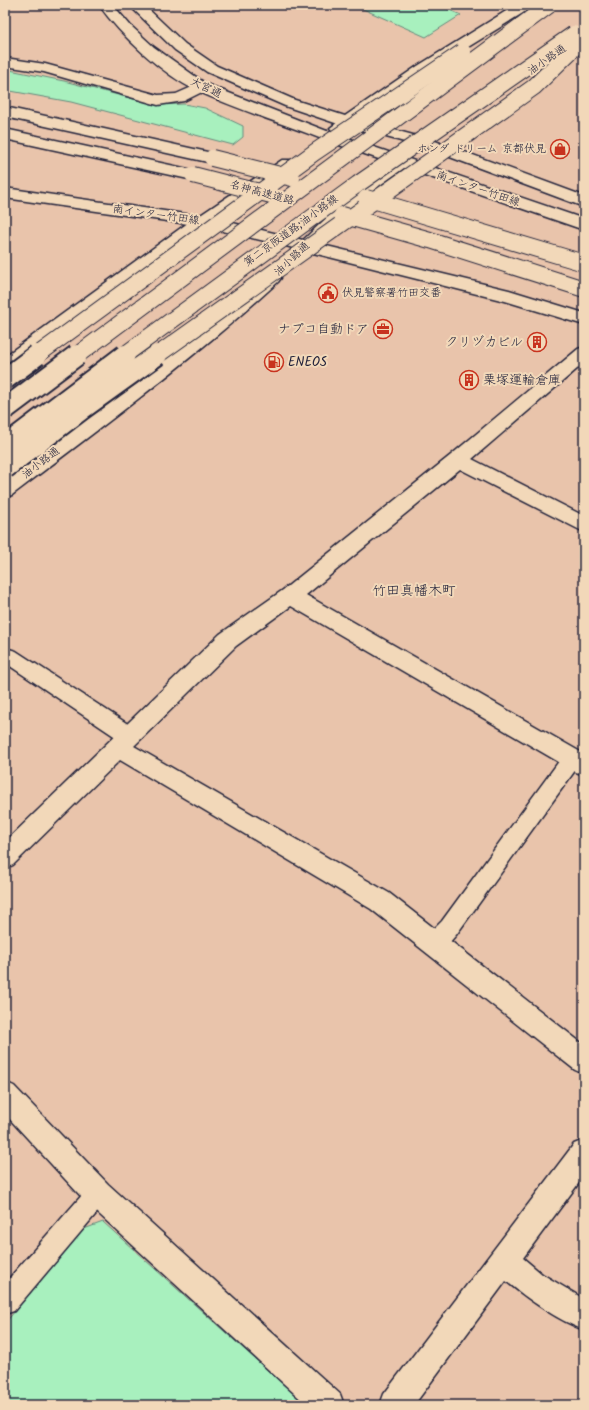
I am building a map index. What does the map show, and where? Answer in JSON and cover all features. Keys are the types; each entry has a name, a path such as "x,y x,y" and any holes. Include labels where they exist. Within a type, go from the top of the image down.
{"main road":[{"name":"大宮通","path":"106,5 126,29 150,51 185,78 200,87 327,136"},
{"name":"大宮通","path":"136,5 180,47 212,69 290,103 347,122"},
{"path":"5,365 202,221 421,70 526,5"},
{"path":"5,379 315,152 447,61 542,5"},
{"path":"5,410 549,5"},
{"name":"第二京阪道路;油小路線","path":"5,446 283,236 423,137 584,27"},
{"name":"油小路通","path":"5,490 164,370 236,312 374,182 584,34"},
{"path":"5,468 82,409 534,87 584,38"},
{"path":"5,62 44,68 158,100 178,98 200,87"},
{"name":"名神高速道路","path":"5,112 212,158 331,188 440,219 584,263"},
{"name":"南インター竹田線","path":"347,122 428,144 584,202"},
{"name":"名神高速道路","path":"5,134 98,153 193,175 313,206 430,240 584,288"},
{"name":"南インター竹田線","path":"327,136 584,225"},
{"path":"5,140 98,153"},
{"name":"南インター竹田線","path":"5,193 202,221 510,296 584,320"},
{"path":"5,858 228,640 290,596 458,460 584,353"},
{"path":"458,460 584,526"},
{"path":"290,596 578,762"},
{"path":"124,742 380,901 584,1061"},
{"path":"5,1095 98,1194 329,1405"},
{"path":"395,1405 584,1154"},
{"path":"504,1261 532,1284 584,1316"}],"lane":[{"path":"5,660 9,656 124,742"},
{"path":"434,944 449,928 578,762"},
{"path":"5,1302 98,1194"}],"shaded area":[{"path":"5,5 584,5 584,1405 5,1405"}],"green space":[{"path":"354,5 438,5 461,15 426,37"},
{"path":"5,69 64,81 157,105 184,104 205,108 243,126 243,137 233,145 71,102 5,90"},
{"path":"103,1222 306,1405 5,1405 5,1323 84,1229"}],"place":[{"name":"ホンダ ドリーム 京都伏見","path":"560,149"},
{"name":"伏見警察署竹田交番","path":"328,293"},
{"name":"ナブコ自動ドア","path":"383,329"},
{"name":"クリヅカビル","path":"537,342"},
{"name":"ENEOS","path":"274,362"},
{"name":"栗塚運輸倉庫","path":"469,380"}],"district":[{"name":"竹田真幡木町","path":"414,591"}]}
